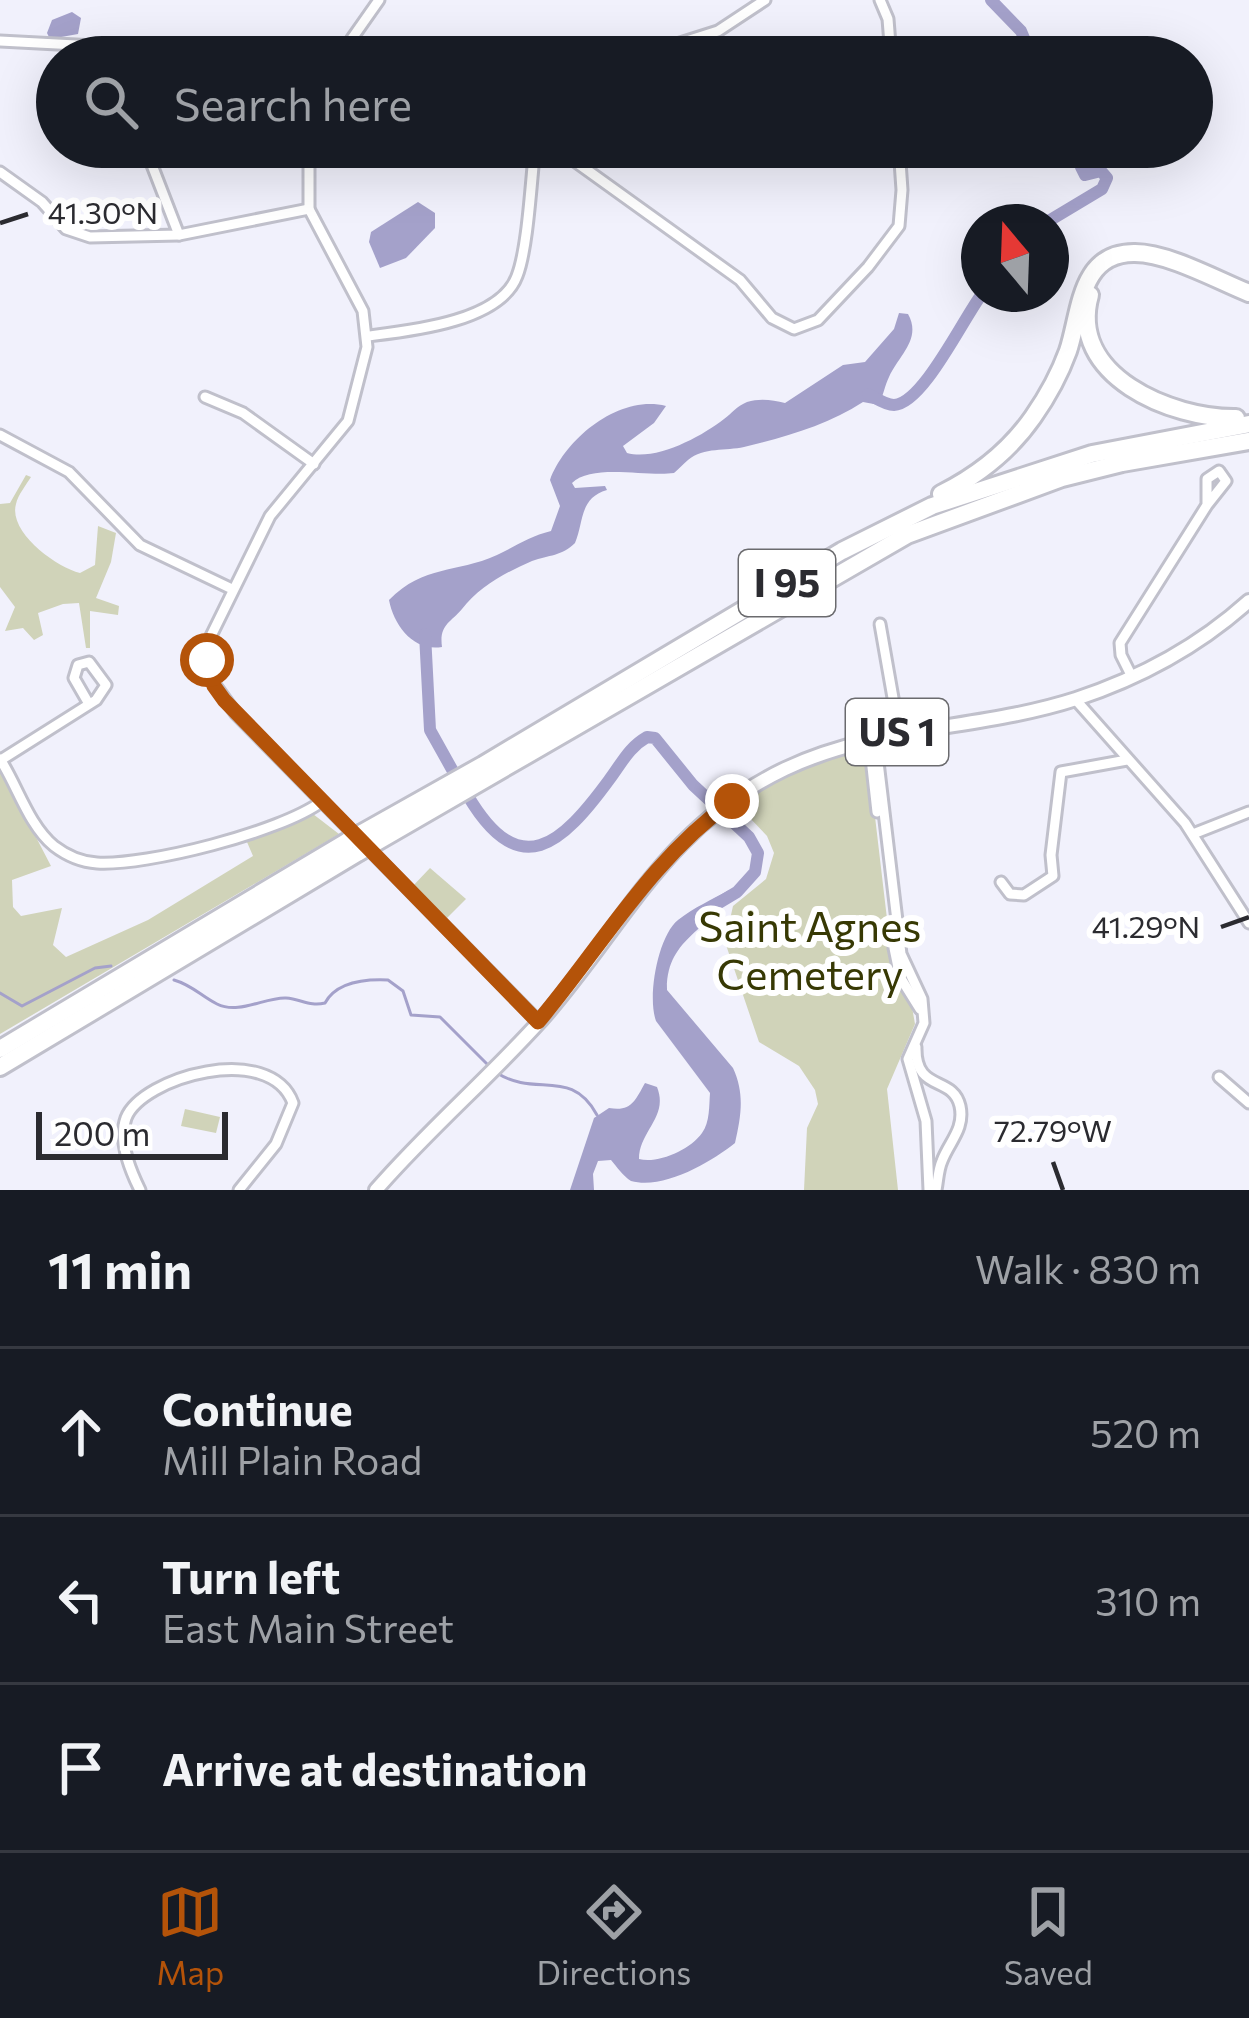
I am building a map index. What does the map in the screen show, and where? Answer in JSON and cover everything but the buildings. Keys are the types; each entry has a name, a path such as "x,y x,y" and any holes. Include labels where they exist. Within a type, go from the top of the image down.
{"highway":[{"path":"842,550 953,488 1013,443 1052,387 1068,350 1085,283 1115,255 1136,253 1249,297"},
{"path":"1249,297 1151,263 1126,261 1107,270 1092,287 1086,308 1100,356 1134,392 1191,413 1249,421"},
{"name":"I 95","path":"0,1067 483,765 842,550 932,506 1034,470 1249,421"},
{"name":"I 95","path":"0,1048 907,535 1063,478 1140,459 1249,441"}],"main road":[{"name":"US 1","path":"376,1190 538,1022 647,878 732,801 802,761 872,738 1075,699 1132,677 1216,631 1249,601"}],"street":[{"path":"354,36 379,0"},
{"path":"702,36 765,0"},
{"path":"880,0 889,36"},
{"path":"0,41 36,43"},
{"path":"154,168 179,235"},
{"path":"309,168 309,209 363,311 368,336 352,413 270,516 232,590 207,650 214,686 538,1022"},
{"path":"368,336 448,324 498,300 517,279 533,168"},
{"path":"584,168 740,280 772,318 794,329 818,320 899,226 900,168"},
{"path":"0,172 42,202 66,230 90,237 179,235 309,209"},
{"path":"206,397 243,412 314,464"},
{"path":"0,434 69,472 140,544 232,590"},
{"path":"1132,677 1120,643 1207,505"},
{"path":"880,624 899,732"},
{"path":"1075,699 1193,834 1249,922"},
{"path":"89,704 0,759 42,833 68,854 90,862 141,859 244,837 321,802"},
{"path":"872,738 896,960 924,1023 908,1059 926,1121 933,1190"},
{"path":"1001,882 1010,894 1024,895 1053,876 1051,855 1061,772 1127,760"},
{"path":"1193,834 1249,812"},
{"path":"916,1042 919,1069 928,1081 950,1090 961,1111 957,1138 939,1168 933,1190"},
{"path":"140,1190 124,1138 125,1120 136,1103 177,1082 237,1067 273,1077 293,1103 276,1144 239,1190"},
{"path":"1220,1077 1249,1102"}],"green space":[{"path":"26,475 31,477 16,504 19,526 59,564 80,573 95,565 98,526 116,533 111,562 96,598 119,606 118,615 90,611 90,648 86,648 79,603 38,613 43,635 34,640 23,628 5,631 15,607 0,587 0,504 10,503"},
{"name":"Saint Agnes Cemetery","path":"863,747 868,757 893,970 912,1007 915,1024 887,1089 898,1190 804,1190 807,1128 818,1104 815,1090 799,1066 759,1042 725,942 733,906 766,879 774,853 767,836 748,816 731,811 794,772"},
{"path":"0,768 51,866 12,880 13,907 21,916 62,908 53,945 66,957 148,920 253,856 247,842 313,814 339,834 0,1034"},
{"path":"430,868 466,899 444,921 411,888"},
{"path":"185,1109 220,1117 216,1133 181,1126"}],"shaded area":[{"path":"72,12 81,18 78,34 48,36 52,20"},
{"path":"418,202 435,213 435,228 406,258 380,268 369,242 371,232"},
{"path":"899,313 908,314 911,339 879,405 863,402 790,434 701,453 674,473 606,472 581,477 572,483 575,488 605,486 607,490 587,505 575,543 485,587 446,625 442,647 414,641 395,619 389,600 415,580 482,561 551,531 560,506 550,480 568,449 596,423 630,407 666,406 654,423 623,446 627,453 639,455 678,446 747,402 785,403 843,365 865,362 894,329"},
{"path":"729,890 674,957 667,990 733,1068 741,1105 735,1143 700,1166 658,1182 631,1181 611,1160 598,1161 594,1190 570,1190 594,1118 609,1108 627,1107 645,1083 657,1087 660,1098 639,1159 673,1154 705,1129 710,1093 656,1021 654,983 671,928"}],"waterway":[{"path":"991,0 1023,36"},
{"path":"1069,209 1102,189 1107,178 1101,171 1085,175 1082,168"},
{"path":"868,394 894,405 905,401 942,358 971,312"},
{"path":"425,634 430,730 454,773"},
{"path":"468,796 505,840 540,845 574,822 635,746 647,737 655,738 693,785 749,837 758,853 755,872 737,892 712,907"},
{"path":"0,993 22,1006 95,968 111,966"},
{"path":"174,980 234,1008 278,998 320,1004 344,986 388,980 403,991 411,1015 440,1017 490,1067"},
{"path":"497,1073 576,1092 597,1115"}],"route":[{"path":"207,660 214,686 224,700 538,1022 647,878 697,827 732,801"}]}
